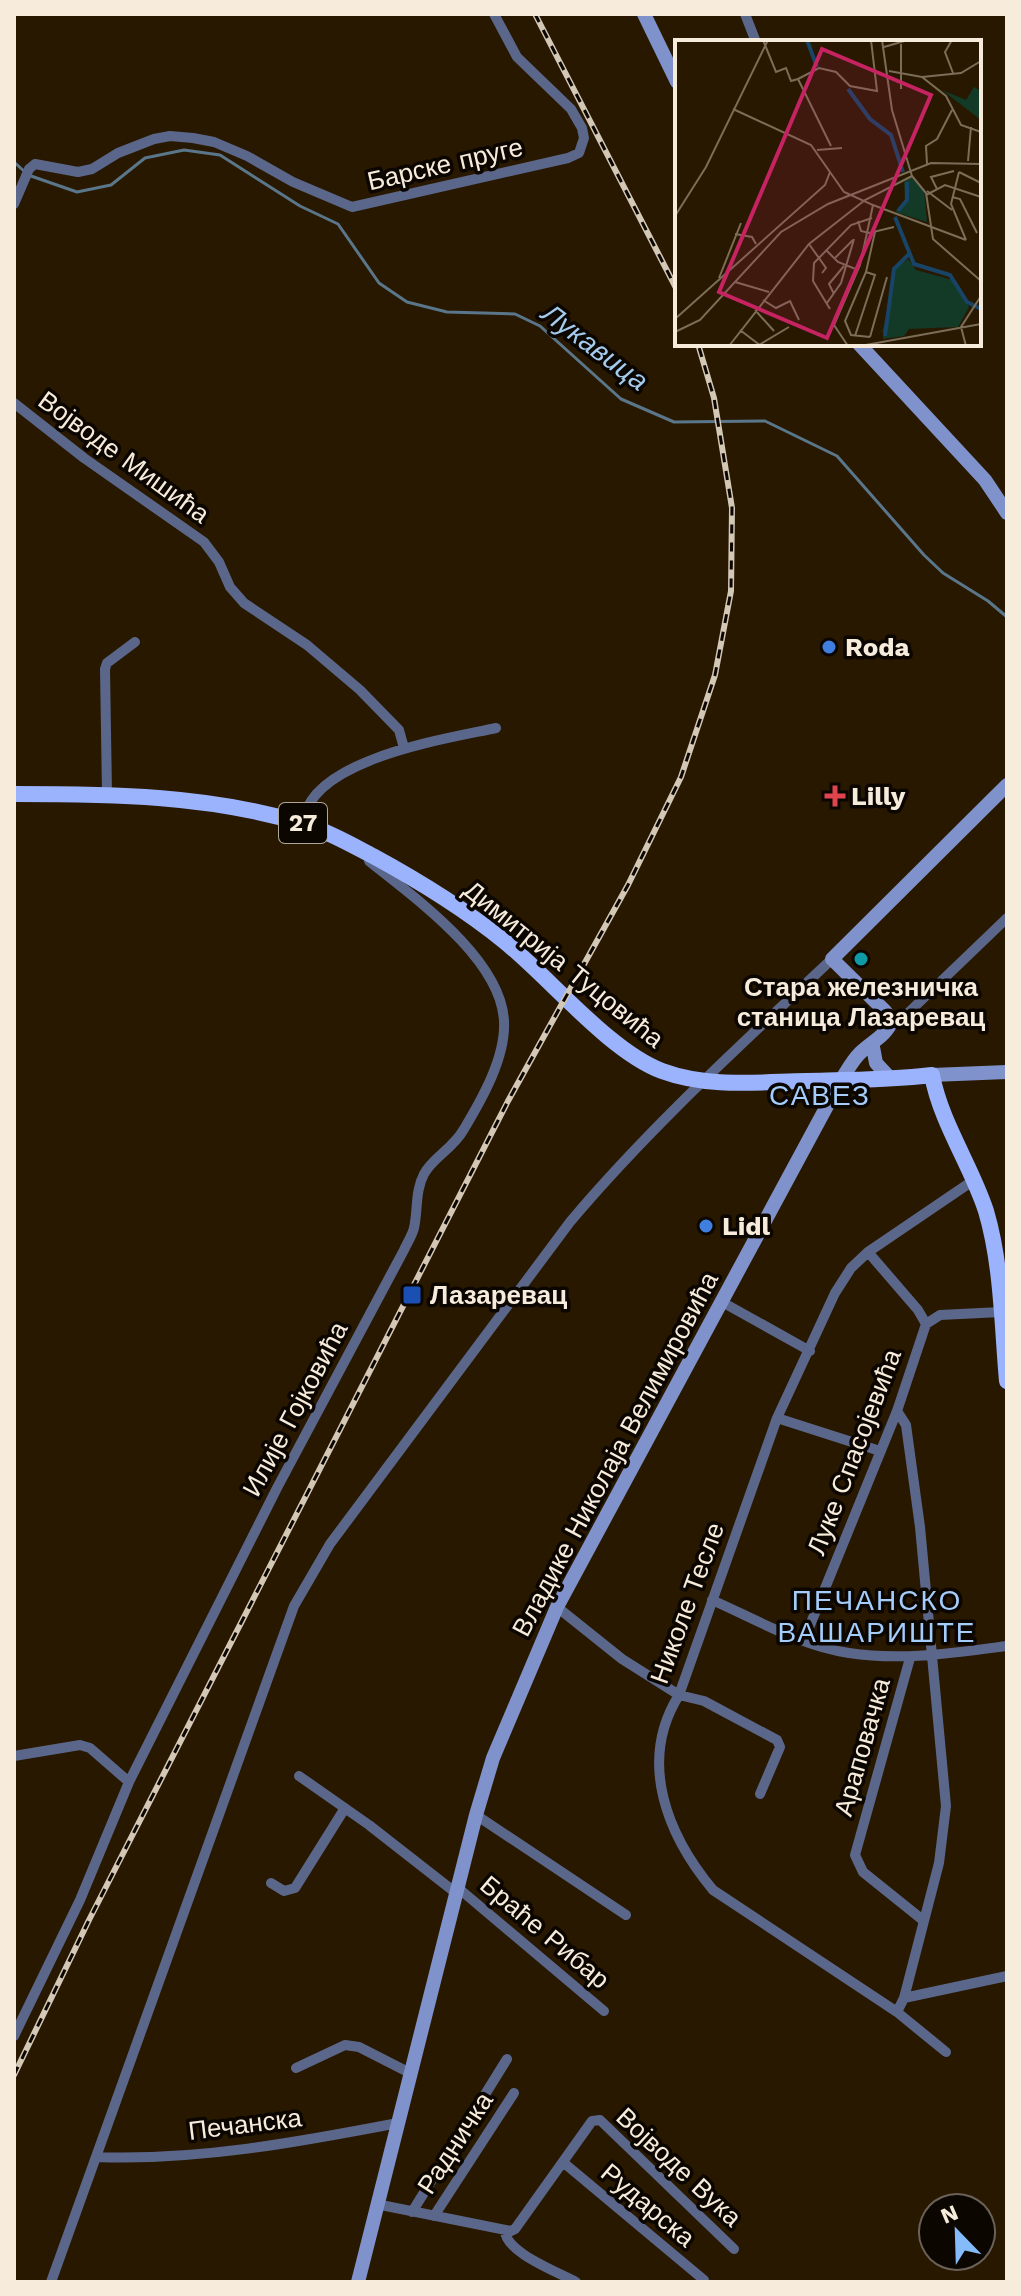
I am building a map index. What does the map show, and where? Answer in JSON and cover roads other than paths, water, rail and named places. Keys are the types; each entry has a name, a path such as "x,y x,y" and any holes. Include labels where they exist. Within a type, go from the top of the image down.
{"main road":[{"name":"Димитрија Туцовића","path":"14,794 107,794 194,800 303,823 354,846 459,906 643,1063 680,1077 726,1082 932,1075"},
{"path":"932,1075 939,1101 974,1180 991,1232 1004,1310 1007,1381"}],"street":[{"name":"Барске пруге","path":"14,204 29,169 40,163 63,171 92,169 118,153 170,136 214,142 247,156 293,182 352,207 579,153 584,138 571,109 517,57 494,14"},
{"path":"644,14 675,78"},
{"path":"745,14 755,40"},
{"path":"861,346 985,480 1007,513"},
{"name":"Војводе Мишића","path":"14,403 84,458 204,542 219,562 230,587 244,603 307,645 360,690 399,730 404,748"},
{"path":"107,794 105,669 107,663 135,642"},
{"path":"303,823 304,813 323,787 377,757 496,728"},
{"path":"51,2282 288,1620 330,1544 570,1222 607,1177 1007,785"},
{"name":"Илије Гојковића","path":"14,2036 80,1900 129,1782 277,1488 414,1230 421,1179 427,1169 455,1144 489,1082 500,1050 505,1024 493,979 450,930 354,846"},
{"path":"832,959 892,1021 907,1014 1007,918"},
{"name":"Владике Николаја Велимировића","path":"358,2282 456,1890 493,1758 557,1607 776,1197 841,1080 861,1065 892,1021"},
{"path":"875,1044 876,1063 890,1078"},
{"name":"Димитрија Туцовића","path":"932,1075 1007,1072"},
{"name":"Николе Тесле","path":"946,2052 897,2012 713,1890 691,1863 674,1832 660,1779 661,1744 670,1710 679,1695 777,1418 810,1351 824,1312 851,1268 868,1252 974,1180"},
{"name":"Луке Спасојевића","path":"868,1252 918,1310 926,1324"},
{"path":"722,1302 810,1351"},
{"name":"Луке Спасојевића","path":"804,1640 897,1411 926,1324 940,1315 1004,1310"},
{"path":"897,1411 906,1425 920,1527 946,1806 939,1863 904,1998 897,2012"},
{"path":"777,1418 880,1451"},
{"path":"891,1425 898,1422 906,1425"},
{"path":"712,1600 804,1640 847,1653 910,1658 1007,1646"},
{"path":"557,1607 622,1659 679,1695 704,1701 777,1740 780,1747 760,1794"},
{"name":"Араповачка","path":"910,1658 856,1848 856,1862 863,1872 924,1921"},
{"path":"14,1756 80,1745 90,1748 129,1782"},
{"name":"Браће Рибар","path":"299,1776 456,1890 604,2011"},
{"path":"271,1883 284,1891 295,1888 345,1808"},
{"path":"476,1815 626,1915"},
{"path":"904,1998 1007,1976"},
{"path":"296,2068 345,2045 359,2047 410,2073"},
{"path":"412,2212 507,2059"},
{"name":"Радничка","path":"434,2216 514,2093"},
{"name":"Војводе Вука","path":"564,2163 592,2121 600,2120 734,2249"},
{"name":"Печанска","path":"96,2157 132,2158 300,2141 398,2123"},
{"path":"376,2204 505,2230 515,2229 564,2163"},
{"name":"Рударска","path":"564,2163 704,2280"},
{"path":"505,2230 504,2237 511,2247 576,2282"}],"waterway":[{"name":"Лукавица","path":"31,176 77,192 111,185 145,158 184,150 220,155 300,206 338,224 379,283 407,302 447,312 515,314 540,326 621,399 674,422 765,421 837,456 943,573 988,601 1007,617"},
{"name":"Лукавица","path":"14,162 25,172"}],"railway":[{"path":"535,14 675,286"},
{"path":"14,2075 89,1920 508,1101 628,885 681,777 715,675 731,591 732,508 714,398 699,346"}],"place":[{"name":"Roda","path":"829,647"},
{"name":"Lilly","path":"835,796"},
{"name":"Стара железничка станица Лазаревац","path":"861,959"},
{"name":"Lidl","path":"706,1226"},
{"name":"Лазаревац","path":"412,1295"}],"district":[{"name":"САВЕЗ","path":"820,1095"},
{"name":"ПЕЧАНСКО ВАШАРИШТЕ","path":"877,1616"}]}
